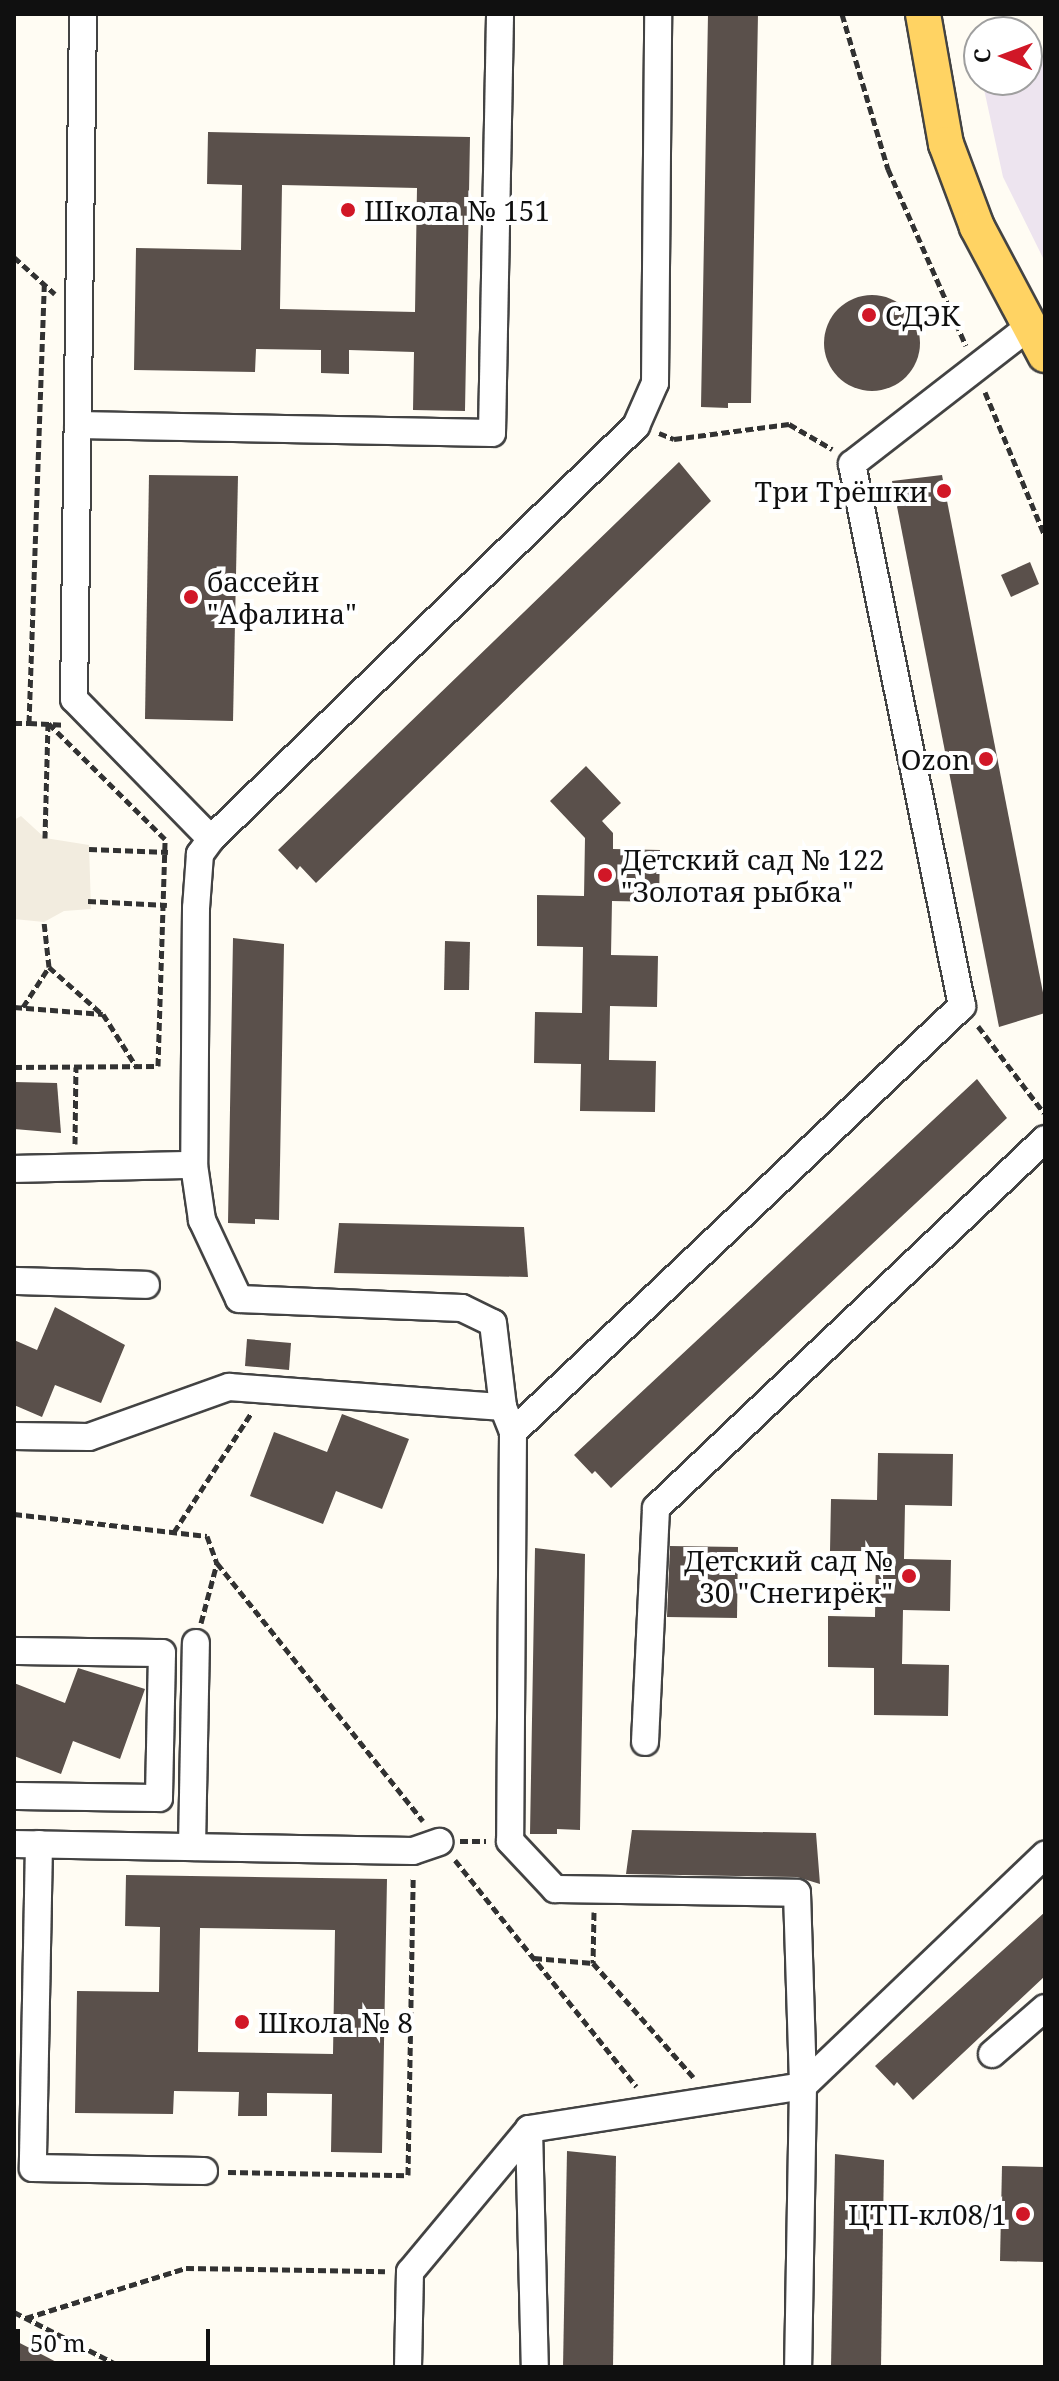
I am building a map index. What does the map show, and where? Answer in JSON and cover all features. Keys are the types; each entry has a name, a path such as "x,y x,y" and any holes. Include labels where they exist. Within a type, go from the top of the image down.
{"main road":[{"path":"923,14 946,144 977,227 1038,340"}],"lane":[{"path":"83,14 74,699 205,846"},
{"path":"78,425 492,433 500,14"},
{"path":"658,14 655,383 636,426 205,846 196,908 194,1165 202,1220 239,1299 462,1308 493,1323 503,1407 513,1432 510,1841 555,1889 797,1893 803,2086 798,2367"},
{"path":"513,1432 962,1006 852,464 975,370 1038,340"},
{"path":"645,1742 656,1508 1045,1139"},
{"path":"14,1169 75,1165 194,1165"},
{"path":"14,1281 146,1285"},
{"path":"14,1436 89,1437 229,1387 503,1407"},
{"path":"192,1847 196,1643"},
{"path":"14,1651 162,1653 159,1798 14,1796"},
{"path":"204,2171 33,2168 26,1844 413,1851 439,1842"},
{"path":"408,2367 410,2272 529,2129 657,2112 803,2086 1045,1855"},
{"path":"992,2054 1045,2008"},
{"path":"529,2129 535,2367"}],"path":[{"path":"842,14 888,169 1045,536"},
{"path":"14,257 79,316"},
{"path":"14,723 29,723 44,284"},
{"path":"636,426 674,439 789,424 852,464"},
{"path":"14,1067 158,1066 167,905 165,839 48,723 45,838"},
{"path":"89,849 166,852 205,846"},
{"path":"88,901 196,908"},
{"path":"23,1008 49,967 44,922"},
{"path":"49,967 103,1014 136,1066"},
{"path":"962,1006 1045,1114"},
{"path":"14,1007 103,1014"},
{"path":"75,1165 76,1067"},
{"path":"174,1532 267,1389"},
{"path":"14,1514 207,1536 217,1563 657,2112"},
{"path":"196,1643 217,1563"},
{"path":"439,1842 510,1841"},
{"path":"204,2171 408,2175 413,1851"},
{"path":"595,1890 593,1963 714,2102"},
{"path":"533,1958 593,1963"},
{"path":"26,2318 186,2268 410,2272"},
{"path":"14,2312 122,2367"}],"shaded area":[{"path":"1043,55 1045,262 1003,177 985,96 1043,96"},
{"path":"21,816 45,838 89,845 91,909 64,911 44,922 14,919 14,820"}],"building":[{"path":"708,14 758,14 751,403 728,403 728,408 701,407"},
{"path":"208,132 470,137 465,411 413,410 414,352 349,350 349,374 321,373 321,350 256,349 255,372 134,370 136,248 241,250 242,185 207,184","holes":["282,185 417,188 415,312 280,309"]},
{"path":"872,295 890,299 906,309 916,325 920,343 916,361 906,377 890,387 872,391 854,387 838,377 828,361 824,343 828,325 838,309 854,299"},
{"path":"679,462 711,501 316,883 300,866 297,870 278,850"},
{"name":"бассейн \"Афалина\"","path":"149,475 238,476 233,721 145,719"},
{"path":"942,475 1045,1003 1045,1013 999,1027 892,481"},
{"path":"1030,562 1039,584 1011,597 1001,575"},
{"path":"586,766 621,803 602,821 613,833 613,849 660,850 659,902 612,901 611,955 658,956 657,1007 610,1006 609,1060 656,1061 655,1112 580,1111 581,1064 534,1063 535,1012 582,1013 583,947 537,946 537,895 584,896 585,838 550,801"},
{"path":"233,938 284,944 279,1220 255,1219 255,1224 228,1223"},
{"path":"445,941 470,942 469,990 444,990"},
{"path":"977,1079 1007,1118 611,1488 595,1471 592,1474 574,1455"},
{"path":"14,1082 57,1083 61,1133 14,1129"},
{"path":"339,1223 524,1227 528,1277 334,1273"},
{"path":"55,1307 125,1345 101,1403 55,1385 42,1417 14,1405 14,1340 37,1350"},
{"path":"247,1339 291,1343 289,1370 245,1366"},
{"path":"342,1414 409,1439 382,1509 336,1491 323,1524 250,1496 274,1432 327,1452"},
{"path":"878,1453 953,1454 952,1506 905,1505 904,1559 951,1560 950,1611 903,1610 902,1664 949,1665 948,1716 874,1715 874,1668 828,1667 828,1616 875,1617 876,1551 830,1551 831,1499 877,1500"},
{"path":"670,1546 738,1547 737,1618 667,1617"},
{"path":"535,1548 585,1554 580,1830 557,1829 557,1834 530,1834"},
{"path":"78,1668 145,1689 120,1759 73,1741 61,1774 14,1756 14,1683 65,1703"},
{"path":"632,1830 816,1833 820,1884 797,1877 626,1874"},
{"path":"126,1875 387,1879 382,2153 331,2152 332,2094 267,2093 267,2116 238,2116 239,2092 174,2091 173,2114 75,2113 77,1991 159,1992 160,1927 125,1926","holes":["200,1928 335,1930 333,2054 198,2052"]},
{"path":"1045,1912 1045,1976 913,2100 897,2082 894,2086 875,2066"},
{"path":"567,2151 616,2156 613,2367 563,2367"},
{"path":"835,2154 884,2160 881,2367 831,2367"},
{"name":"ЦТП-кл08/1","path":"1002,2166 1045,2167 1045,2262 1000,2261"},
{"path":"14,2340 66,2367 14,2367"}],"place":[{"name":"Школа № 151","path":"348,210"},
{"name":"СДЭК","path":"869,315"},
{"name":"Три Трёшки","path":"944,491"},
{"name":"бассейн \"Афалина\"","path":"191,597"},
{"name":"Ozon","path":"986,759"},
{"name":"Детский сад № 122 \"Золотая рыбка\"","path":"605,875"},
{"name":"Детский сад № 30 \"Снегирёк\"","path":"909,1576"},
{"name":"Школа № 8","path":"242,2022"},
{"name":"ЦТП-кл08/1","path":"1023,2214"}]}
